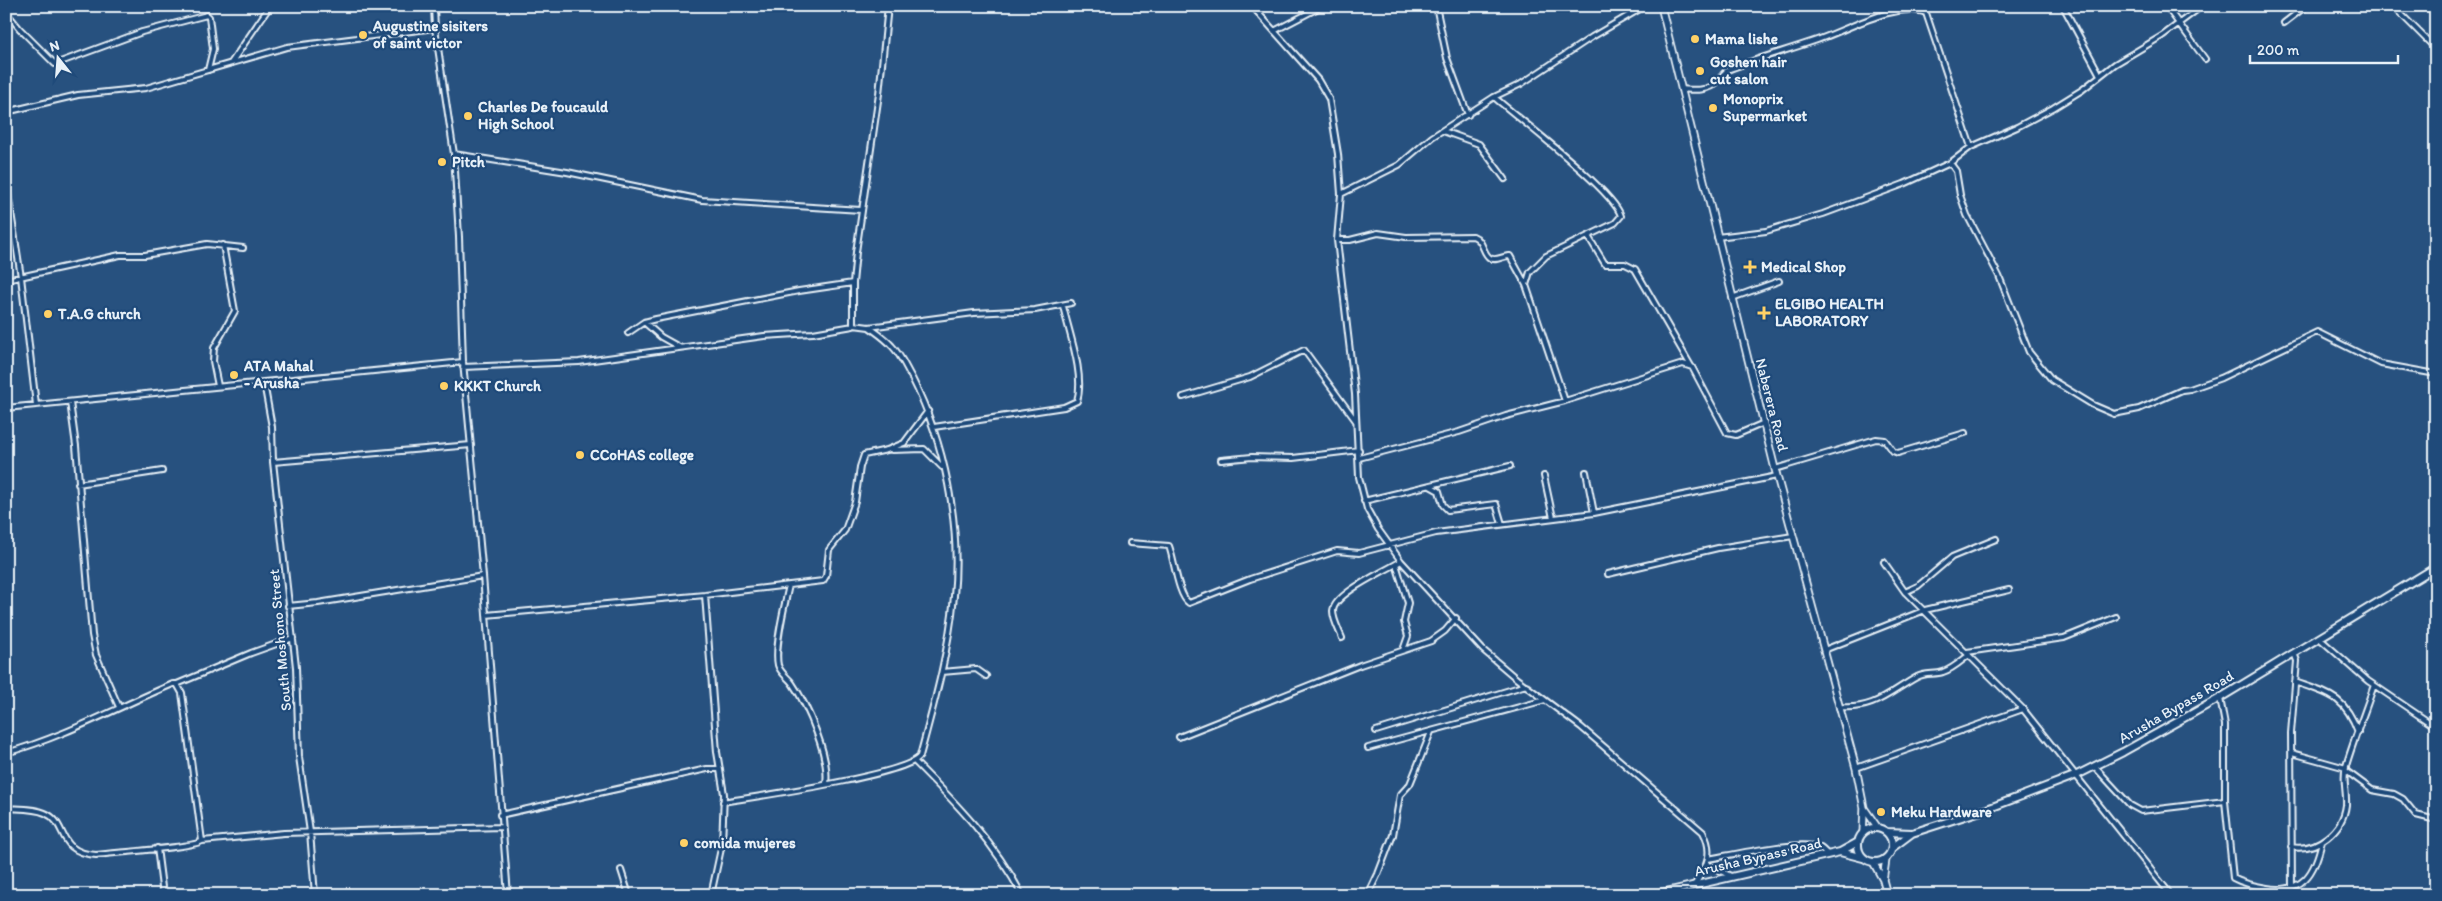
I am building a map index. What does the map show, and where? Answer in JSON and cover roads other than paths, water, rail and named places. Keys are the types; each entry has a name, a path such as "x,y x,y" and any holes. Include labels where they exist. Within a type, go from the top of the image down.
{"main road":[{"name":"Arusha Bypass Road","path":"1886,859 1892,848 1912,833 1987,809 2077,775 2123,752 2220,698 2436,567"},
{"name":"Arusha Bypass Road","path":"1878,828 1887,832 1912,833"},
{"path":"1864,858 1858,848 1858,842 1863,832 1878,828"},
{"path":"1887,832 1893,842 1892,848"},
{"name":"Arusha Bypass Road","path":"1653,895 1840,852 1858,842"},
{"name":"Arusha Bypass Road","path":"1840,852 1873,862"},
{"path":"1873,862 1886,859"}],"street":[{"path":"231,64 270,6"},
{"path":"434,6 435,28 454,154 463,364 483,576 500,815 508,895"},
{"path":"854,325 853,283 888,6"},
{"path":"1252,6 1305,64 1329,99 1338,154 1341,194 1337,240 1357,423 1358,477 1364,501 1388,545 1483,650 1581,727 1700,828 1708,843 1708,865 1695,884"},
{"path":"1274,31 1322,6"},
{"path":"1436,6 1447,58 1468,115"},
{"path":"1341,194 1398,165 1442,131 1494,97 1521,84 1592,37 1644,6"},
{"name":"Naberera Road","path":"1661,6 1775,469 1856,768 1864,808 1863,832"},
{"path":"2063,6 2100,75"},
{"path":"2166,6 2178,25 2205,59"},
{"path":"1717,237 1766,231 1823,214 1904,184 1950,163 1971,147 2029,122 2082,90 2100,75 2178,25 2202,6"},
{"path":"2284,22 2306,6"},
{"path":"2393,6 2436,49"},
{"path":"1681,90 1707,89 1715,84 1728,70 1820,39 1864,21 1917,9 1926,13 1971,147"},
{"path":"6,12 55,64 142,32 207,15 211,28 213,49 208,70"},
{"path":"6,112 78,95 146,88 287,48 435,28"},
{"path":"1494,97 1590,179 1619,209 1621,216 1619,220 1546,256 1530,272 1526,285"},
{"path":"1442,131 1479,144 1505,179"},
{"path":"454,154 567,172 702,200 861,210"},
{"path":"1950,163 1956,170 1960,194 1967,214 1999,276 2029,352 2052,380 2072,394 2107,412 2122,413 2139,409 2182,390 2190,390 2221,378 2317,332 2381,364 2436,374"},
{"path":"6,180 21,277 36,405"},
{"path":"1337,240 1350,240 1378,232 1406,236 1474,236 1479,239 1489,258 1510,256 1526,285 1565,401"},
{"path":"1588,236 1605,264 1624,264 1635,269 1727,433 1736,434 1764,423"},
{"path":"6,280 116,256 145,255 207,244 243,248"},
{"path":"218,386 213,361 214,348 235,311 224,245"},
{"path":"1732,298 1779,281"},
{"path":"628,333 644,322 686,312 853,283"},
{"path":"6,408 218,386 463,364 579,362 764,336 813,333 854,325 869,327 974,313 1036,310 1071,303"},
{"path":"934,427 1064,407 1077,401 1079,375 1063,306"},
{"path":"644,322 679,347"},
{"path":"723,802 826,784 881,772 915,762 920,756 942,672 955,583 952,513 934,427 928,411 896,351 869,327"},
{"path":"1182,397 1250,377 1304,350 1357,423"},
{"path":"1359,458 1430,441 1506,416 1565,401 1683,364 1691,366"},
{"name":"South Moshono Street","path":"264,383 272,427 273,462 293,638 299,757 310,832 315,895"},
{"path":"70,402 95,650 119,707"},
{"path":"887,450 904,443 928,411"},
{"path":"1775,469 1876,439 1885,440 1893,451 1898,453 1965,433"},
{"path":"273,462 471,446"},
{"path":"486,615 705,595 822,581 826,578 827,556 845,530 855,502 862,459 868,453 920,448 928,452 943,467"},
{"path":"1221,460 1252,457 1293,458 1359,450"},
{"path":"1364,501 1510,466"},
{"path":"78,484 162,471"},
{"path":"1586,472 1594,513"},
{"path":"1544,476 1553,518"},
{"path":"1130,542 1169,546 1176,575 1185,600 1190,603 1250,579 1337,551 1355,554 1436,533 1594,513 1777,476"},
{"path":"1428,486 1439,491 1443,505 1448,510 1496,504 1502,524"},
{"path":"1608,574 1718,548 1793,536"},
{"path":"1905,592 1918,586 1952,557 1996,539"},
{"path":"1342,638 1333,610 1338,599 1402,561"},
{"path":"1884,562 1905,592 1926,610 2023,709 2171,895"},
{"path":"1396,564 1408,603 1404,622 1408,636 1403,651"},
{"path":"288,606 318,604 483,576"},
{"path":"788,585 778,663 781,670 794,685 813,725 827,769 826,784"},
{"path":"1824,650 1926,610 2009,590"},
{"path":"705,595 719,769 724,791 722,844 711,895"},
{"path":"1839,707 1856,708 1868,705 1897,691 1918,676 1950,670 1968,654 2064,638 2116,617"},
{"path":"1179,737 1438,636 1456,618"},
{"path":"6,753 53,738 173,684 293,638"},
{"path":"2319,638 2374,685 2436,727"},
{"path":"2292,888 2292,753 2297,661 2294,653"},
{"path":"942,672 976,669 986,676"},
{"path":"2295,682 2340,700 2352,716 2358,732"},
{"path":"177,684 182,693 202,841"},
{"path":"1376,731 1526,685"},
{"path":"2291,847 2308,848 2322,841 2340,824 2346,804 2345,769 2374,685"},
{"path":"2220,698 2226,742 2224,801 2233,878 2246,884 2260,887 2274,889 2292,888 2305,879 2313,870 2322,841"},
{"path":"1368,748 1545,700"},
{"path":"1856,768 2023,709"},
{"path":"1368,895 1390,842 1398,812 1400,795 1410,784 1431,732"},
{"path":"2292,753 2345,769 2372,790 2394,794 2403,799 2416,815 2436,820"},
{"path":"915,762 981,831 1008,869 1022,895"},
{"path":"2094,766 2130,805 2141,811 2224,801"},
{"path":"500,815 707,768 719,769"},
{"path":"6,808 46,813 54,818 71,847 85,854 96,855 199,844 202,841 264,834 502,827"},
{"name":"Naberera Road","path":"1864,808 1878,828"},
{"path":"1708,859 1775,847 1818,846 1827,854"},
{"path":"157,848 163,895"},
{"path":"1883,880 1886,859"},
{"path":"1873,862 1883,880 1887,895"},
{"path":"1708,865 1733,877"},
{"path":"621,870 628,895"}],"place":[{"name":"Augustine sisiters of saint victor","path":"363,35"},
{"name":"Mama lishe","path":"1695,39"},
{"name":"Goshen hair cut salon","path":"1700,71"},
{"name":"Monoprix Supermarket","path":"1713,108"},
{"name":"Charles De foucauld High School","path":"468,116"},
{"name":"Pitch","path":"442,162"},
{"name":"Medical Shop","path":"1750,267"},
{"name":"ELGIBO HEALTH LABORATORY","path":"1764,313"},
{"name":"T.A.G church","path":"48,314"},
{"name":"ATA Mahal - Arusha","path":"234,375"},
{"name":"KKKT Church","path":"444,386"},
{"name":"CCoHAS college","path":"580,455"},
{"name":"Meku Hardware","path":"1881,812"},
{"name":"comida mujeres","path":"684,843"}]}
